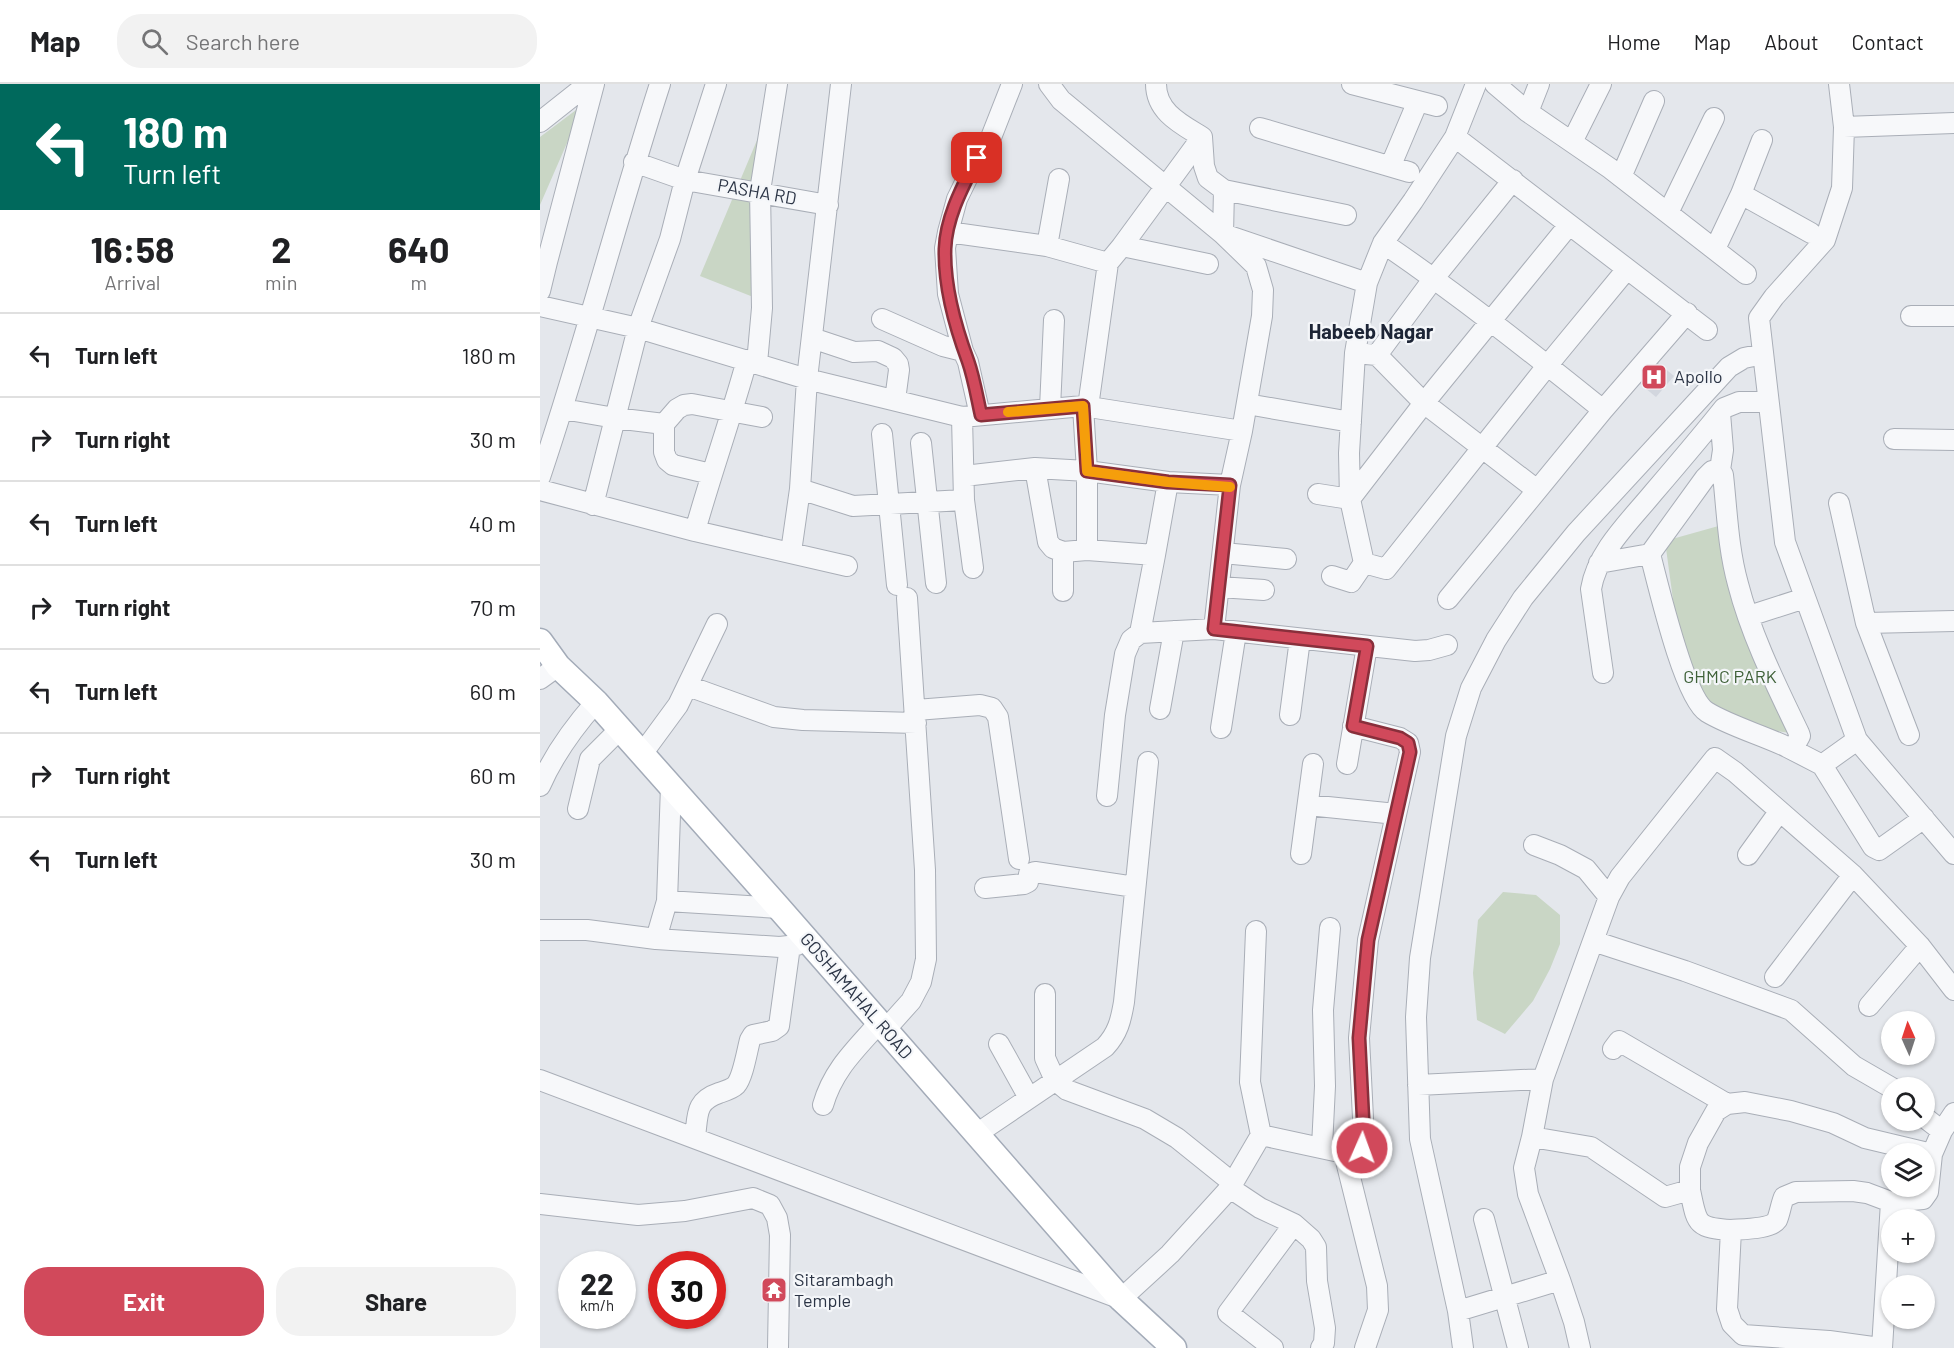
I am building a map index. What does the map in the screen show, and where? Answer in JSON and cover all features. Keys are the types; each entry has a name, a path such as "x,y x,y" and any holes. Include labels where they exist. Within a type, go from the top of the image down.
{"main road":[{"name":"GOSHAMAHAL ROAD","path":"540,642 549,672 596,702 779,908 797,942 882,1027 978,1133 1121,1299 1174,1348"}],"street":[{"path":"540,122 588,84"},
{"path":"540,291 543,261 594,84"},
{"path":"540,477 563,409 634,162 660,84"},
{"path":"593,505 638,328 670,239 685,180 716,84"},
{"path":"695,531 711,474 752,361 762,308 759,191 777,84"},
{"path":"791,552 800,489 807,379 841,84"},
{"path":"973,568 964,500 964,476 971,416 968,362 948,294 945,248 957,199 977,158 990,141 1012,84"},
{"path":"1049,84 1061,100 1222,234 1256,266 1263,290 1262,316 1230,485 1214,629"},
{"path":"1156,84 1156,95 1169,116 1202,137"},
{"path":"1260,128 1400,169 1428,103 1352,84"},
{"path":"1332,576 1351,582 1360,568 1350,499 1349,453 1355,353 1367,284 1383,243 1455,136 1476,84"},
{"path":"1495,84 1528,112 1621,177 1746,274"},
{"path":"1528,112 1539,84"},
{"path":"1572,142 1601,84"},
{"path":"1839,84 1844,127 1842,188 1825,240 1774,297 1759,318 1785,542 1857,740 1954,854"},
{"path":"1621,177 1654,101"},
{"path":"1668,213 1714,118"},
{"path":"1844,127 1954,123"},
{"path":"1455,136 1707,330"},
{"path":"1087,550 1086,406 1108,263 1202,137"},
{"path":"1202,137 1204,166 1208,178 1224,190 1346,215"},
{"path":"1715,249 1741,194 1762,140"},
{"name":"PASHA RD","path":"634,162 685,180 759,191 828,205"},
{"path":"1047,246 1059,179"},
{"path":"1377,355 1434,278 1513,180"},
{"path":"1222,234 1224,190"},
{"path":"1741,194 1811,233"},
{"path":"1350,499 1424,403 1569,225"},
{"path":"948,232 1047,246 1108,263"},
{"path":"1222,234 1367,284"},
{"path":"1383,243 1492,321 1603,410"},
{"path":"1122,246 1208,264"},
{"path":"1360,568 1386,569 1627,269"},
{"path":"540,306 638,328 807,379 971,416 1086,406 1242,431"},
{"path":"1448,599 1603,410 1687,313"},
{"path":"1911,316 1954,316"},
{"path":"882,319 944,346 963,351"},
{"path":"1050,408 1054,320"},
{"path":"812,338 854,352 878,351 893,358 898,363 899,370 895,400"},
{"path":"1355,353 1377,355 1424,403 1537,490"},
{"path":"1463,1348 1458,1311 1420,1139 1416,1017 1420,958 1456,736 1471,688 1496,640 1523,598 1576,533 1729,368 1744,358 1762,354"},
{"path":"1604,673 1591,589 1593,576 1599,563 1621,531 1724,408 1740,402 1768,402"},
{"path":"711,474 673,465 667,460 664,452 664,424 677,409 692,404 762,417"},
{"path":"1247,404 1351,422"},
{"path":"563,409 664,424"},
{"path":"1720,413 1723,450 1720,470 1723,475 1738,585 1762,653 1800,736 1795,745 1787,747"},
{"path":"823,1105 828,1087 839,1069 911,1002 921,982 926,959 925,870 916,716 882,435"},
{"path":"1894,439 1954,440"},
{"path":"921,443 936,583"},
{"path":"964,476 1035,468 1087,471 1168,482 1230,485"},
{"path":"1035,468 1048,542 1053,548 1063,552 1087,550 1155,555"},
{"path":"1599,563 1650,554 1705,478 1712,471 1720,470"},
{"path":"1140,633 1168,482"},
{"path":"800,489 854,506 964,500"},
{"path":"540,490 695,531 847,566"},
{"path":"1318,494 1350,499"},
{"path":"1839,502 1866,623 1909,735"},
{"path":"1063,552 1063,591"},
{"path":"1222,552 1286,559"},
{"path":"1650,554 1670,631 1694,699 1707,712 1822,765 1873,847 1879,850 1924,818"},
{"path":"1219,587 1264,590"},
{"path":"1749,615 1805,598"},
{"path":"1866,623 1954,621"},
{"path":"642,754 678,705 717,624"},
{"path":"1107,796 1115,715 1125,654 1131,640 1140,633 1214,629 1415,651 1447,645"},
{"path":"1160,709 1174,632"},
{"path":"1221,728 1236,632"},
{"path":"1290,715 1300,639"},
{"path":"1347,764 1367,646"},
{"path":"688,686 774,717 803,720 916,716 980,705 992,708 998,717 1019,859"},
{"path":"540,786 545,763 596,702"},
{"path":"1261,1135 1344,1154 1362,1148 1364,1138 1359,1038 1368,940 1410,752 1408,743 1400,738 1353,726"},
{"path":"578,809 591,759 620,729"},
{"path":"1822,765 1857,740"},
{"path":"1580,1348 1560,1280 1528,1194 1524,1168 1543,1079 1593,941 1620,876 1715,758 1735,772 1853,876 1920,946 1954,990"},
{"path":"978,1133 1105,1047 1120,1025 1125,1002 1148,762"},
{"path":"1301,854 1313,764"},
{"path":"656,939 666,901 671,786"},
{"path":"1308,805 1396,814"},
{"path":"1748,855 1779,812"},
{"path":"1534,845 1560,855 1586,869 1610,897"},
{"path":"986,888 1024,884 1028,882 1029,874 1035,872 1135,887"},
{"path":"1775,977 1853,876"},
{"path":"666,901 779,908"},
{"path":"1322,1148 1325,1086 1323,1010 1330,928"},
{"path":"540,930 587,930 656,939 797,942 779,1026 772,1031 753,1035 738,1084 703,1101 699,1108 695,1137"},
{"path":"540,1080 1121,1299 1170,1254 1230,1188 1261,1135 1250,1082 1256,931"},
{"path":"1593,941 1685,971 1791,1010 1854,1066 1881,1082"},
{"path":"1869,1006 1920,946"},
{"path":"1045,994 1046,1058 1055,1080 1066,1090 1145,1119 1177,1138 1228,1179 1230,1188 1260,1208 1294,1224 1311,1239 1316,1247 1317,1281 1325,1328 1324,1343 1321,1348"},
{"path":"1613,1048 1619,1041 1727,1104"},
{"path":"999,1044 1029,1098"},
{"path":"1418,1085 1543,1079"},
{"path":"1886,1143 1865,1138 1833,1123 1791,1111 1745,1102 1727,1104 1716,1111 1698,1143 1690,1167 1690,1190 1696,1217 1702,1225 1710,1229 1731,1230 1770,1226 1777,1219 1779,1206 1784,1197 1796,1192 1853,1191 1868,1193 1891,1202 1924,1197"},
{"path":"1935,1147 1954,1113"},
{"path":"1935,1126 1942,1131"},
{"path":"1532,1137 1591,1148 1665,1197 1690,1190"},
{"path":"1344,1154 1377,1286 1378,1310 1365,1348"},
{"path":"540,1204 638,1215 685,1211 753,1198 770,1205 777,1218 780,1235 778,1348"},
{"path":"1731,1230 1727,1309 1732,1324 1743,1335 1829,1341 1881,1348 1891,1202"},
{"path":"1484,1219 1518,1348"},
{"path":"1273,1348 1228,1313 1294,1224"},
{"path":"1458,1311 1560,1280"}],"shaded area":[{"name":"Apollo","path":"1652,358 1674,376 1656,397 1634,379"}],"green space":[{"path":"773,102 766,302 700,276"},
{"path":"584,104 540,205 540,137"},
{"name":"GHMC PARK","path":"1722,525 1797,734 1747,727 1702,703 1678,636 1665,541"},
{"path":"1503,892 1536,895 1560,915 1560,944 1550,969 1533,1001 1505,1034 1477,1020 1473,973 1478,920"}],"slow traffic":[{"path":"1008,412 1083,406 1087,471 1168,482 1230,485 1230,487"}],"place":[{"name":"Apollo","path":"1654,377"},
{"name":"Sitarambagh Temple","path":"774,1290"}],"district":[{"name":"Habeeb Nagar","path":"1371,332"}],"route":[{"path":"977,158 957,199 945,248 948,294 981,415 1083,406 1087,471 1168,482 1230,485 1214,629 1367,646 1353,726 1400,738 1408,743 1410,752 1368,940 1359,1038 1364,1138 1362,1148"}]}
